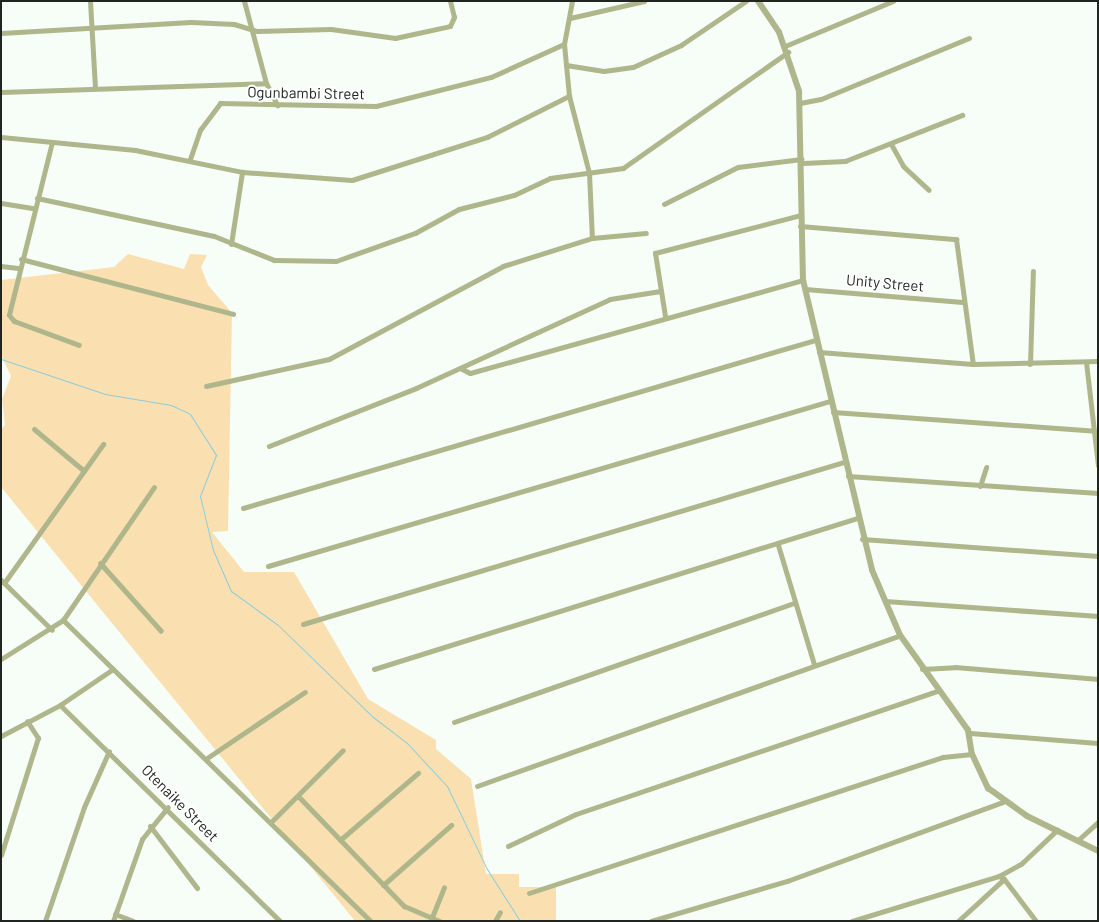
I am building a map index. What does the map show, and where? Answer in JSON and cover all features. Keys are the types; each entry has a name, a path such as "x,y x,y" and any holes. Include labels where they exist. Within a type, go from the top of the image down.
{"street":[{"path":"90,1 95,88"},
{"path":"244,1 249,28 266,83 277,105"},
{"path":"1,33 191,22 249,28 331,29 396,38 450,26 454,17 450,1"},
{"path":"572,1 564,44 569,96 589,172 592,238"},
{"path":"570,18 644,1"},
{"path":"566,65 604,71 633,67 681,45 746,1"},
{"path":"758,1 787,49 800,103 803,161 800,226 803,280 815,340 862,539 885,600 900,635 922,669 970,733 972,754 988,788 1003,802 1098,851"},
{"path":"37,198 214,236 274,260 336,261 415,233 459,210 514,195 550,178 627,166 787,49 893,1"},
{"path":"800,103 827,97 969,38"},
{"name":"Ogunbambi Street","path":"190,159 200,130 220,102 361,108 389,104 491,77 564,44"},
{"path":"1,92 266,83"},
{"path":"1,137 190,159 242,172 352,180 487,137 569,96"},
{"path":"664,204 738,167 803,161 834,164 891,144 962,115"},
{"path":"52,142 18,268 10,318 79,345"},
{"path":"891,144 903,166 929,190"},
{"path":"231,244 242,172"},
{"path":"1,203 34,208"},
{"path":"665,316 655,253 801,215"},
{"path":"800,226 956,239 962,302 973,364"},
{"path":"206,386 329,359 459,292 494,269 592,238 646,233"},
{"path":"21,259 233,314"},
{"path":"1,266 18,268"},
{"path":"1030,364 1033,271"},
{"path":"460,368 470,373 665,316 803,280"},
{"name":"Unity Street","path":"806,289 962,302"},
{"path":"270,446 460,368 610,299 660,291"},
{"path":"243,508 815,340"},
{"path":"818,352 973,364 1098,361"},
{"path":"1086,362 1096,431 1098,465"},
{"path":"268,566 830,401"},
{"path":"832,412 1096,431"},
{"path":"34,429 84,471"},
{"path":"52,630 3,581 103,444"},
{"path":"303,624 844,462"},
{"path":"980,486 986,467"},
{"path":"848,476 1098,494"},
{"path":"1,659 52,630 63,620 154,487"},
{"path":"374,669 778,545 857,518"},
{"path":"862,539 1098,556"},
{"path":"778,545 794,604 814,664"},
{"path":"100,564 161,631"},
{"path":"885,600 1098,616"},
{"path":"454,722 794,604"},
{"path":"63,620 272,821 346,902 370,921"},
{"path":"477,786 814,664 900,635"},
{"path":"922,669 948,666 1098,679"},
{"path":"1,736 60,705 113,669"},
{"path":"508,846 576,814 937,690"},
{"path":"207,758 305,692"},
{"name":"Otenaike Street","path":"60,705 168,807 280,921"},
{"path":"1,855 38,738 27,721"},
{"path":"970,733 1098,742"},
{"path":"272,821 343,750"},
{"path":"45,921 84,807 109,751"},
{"path":"529,893 943,757 972,754"},
{"path":"340,840 418,773"},
{"path":"298,796 410,911 440,921"},
{"path":"651,921 787,880 1003,802"},
{"path":"113,921 114,914 150,826 168,807"},
{"path":"1078,840 1098,822"},
{"path":"150,826 197,888"},
{"path":"383,885 452,826"},
{"path":"958,921 1002,877 1022,864 1057,830"},
{"path":"852,921 1002,877"},
{"path":"1002,877 1036,921"},
{"path":"432,917 444,887"},
{"path":"495,921 500,912"},
{"path":"114,914 133,921"}],"shaded area":[{"path":"128,254 184,269 190,254 207,255 201,267 208,285 232,313 228,531 212,532 244,572 294,572 368,699 436,740 436,749 471,779 486,874 519,874 519,887 556,887 556,921 355,921 1,487 1,429 5,425 2,399 11,376 1,355 1,280 114,267"}],"waterway":[{"path":"1,359 105,394 171,405 190,414 216,455 200,496 213,550 231,591 278,625 373,717 407,743 447,786 487,869 520,921"}]}
